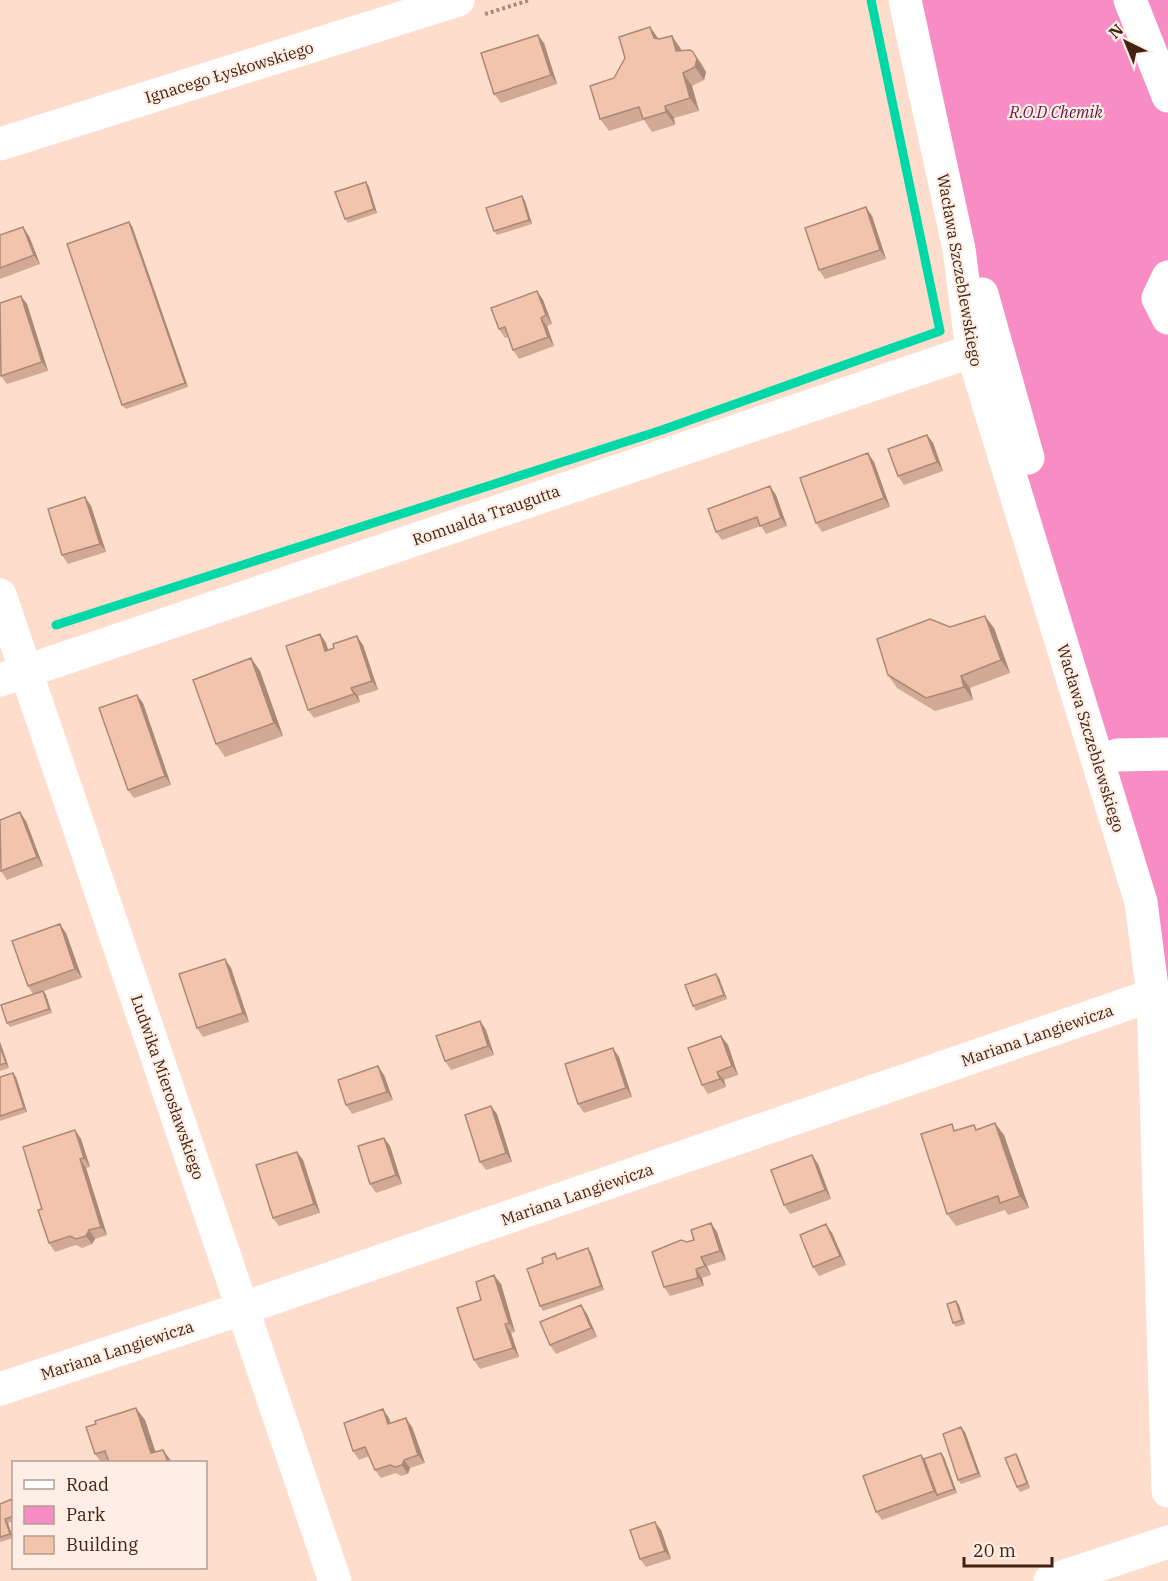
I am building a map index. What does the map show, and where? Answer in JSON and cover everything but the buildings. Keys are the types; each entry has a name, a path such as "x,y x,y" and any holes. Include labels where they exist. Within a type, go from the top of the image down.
{"street":[{"name":"Ignacego Łyskowskiego","path":"0,144 418,6 458,0"},
{"name":"Wacława Szczeblewskiego","path":"905,0 959,249 972,351 1141,902 1153,995 1168,1491"},
{"path":"928,0 984,306 1168,926"},
{"path":"1130,0 1168,96"},
{"path":"1168,277 1158,298 1168,318"},
{"name":"Romualda Traugutta","path":"13,675 972,351"},
{"name":"Ludwika Mierosławskiego","path":"0,595 13,675 244,1308 335,1581"},
{"path":"1117,755 1168,754"},
{"name":"Mariana Langiewicza","path":"0,1389 244,1308 1153,995"},
{"path":"1050,1581 1168,1542"}],"green space":[{"name":"R.O.D Chemik","path":"921,0 1168,0 1168,1110 1163,959 985,345"}],"waterway":[{"path":"56,625 662,430 940,331 871,0"}]}
